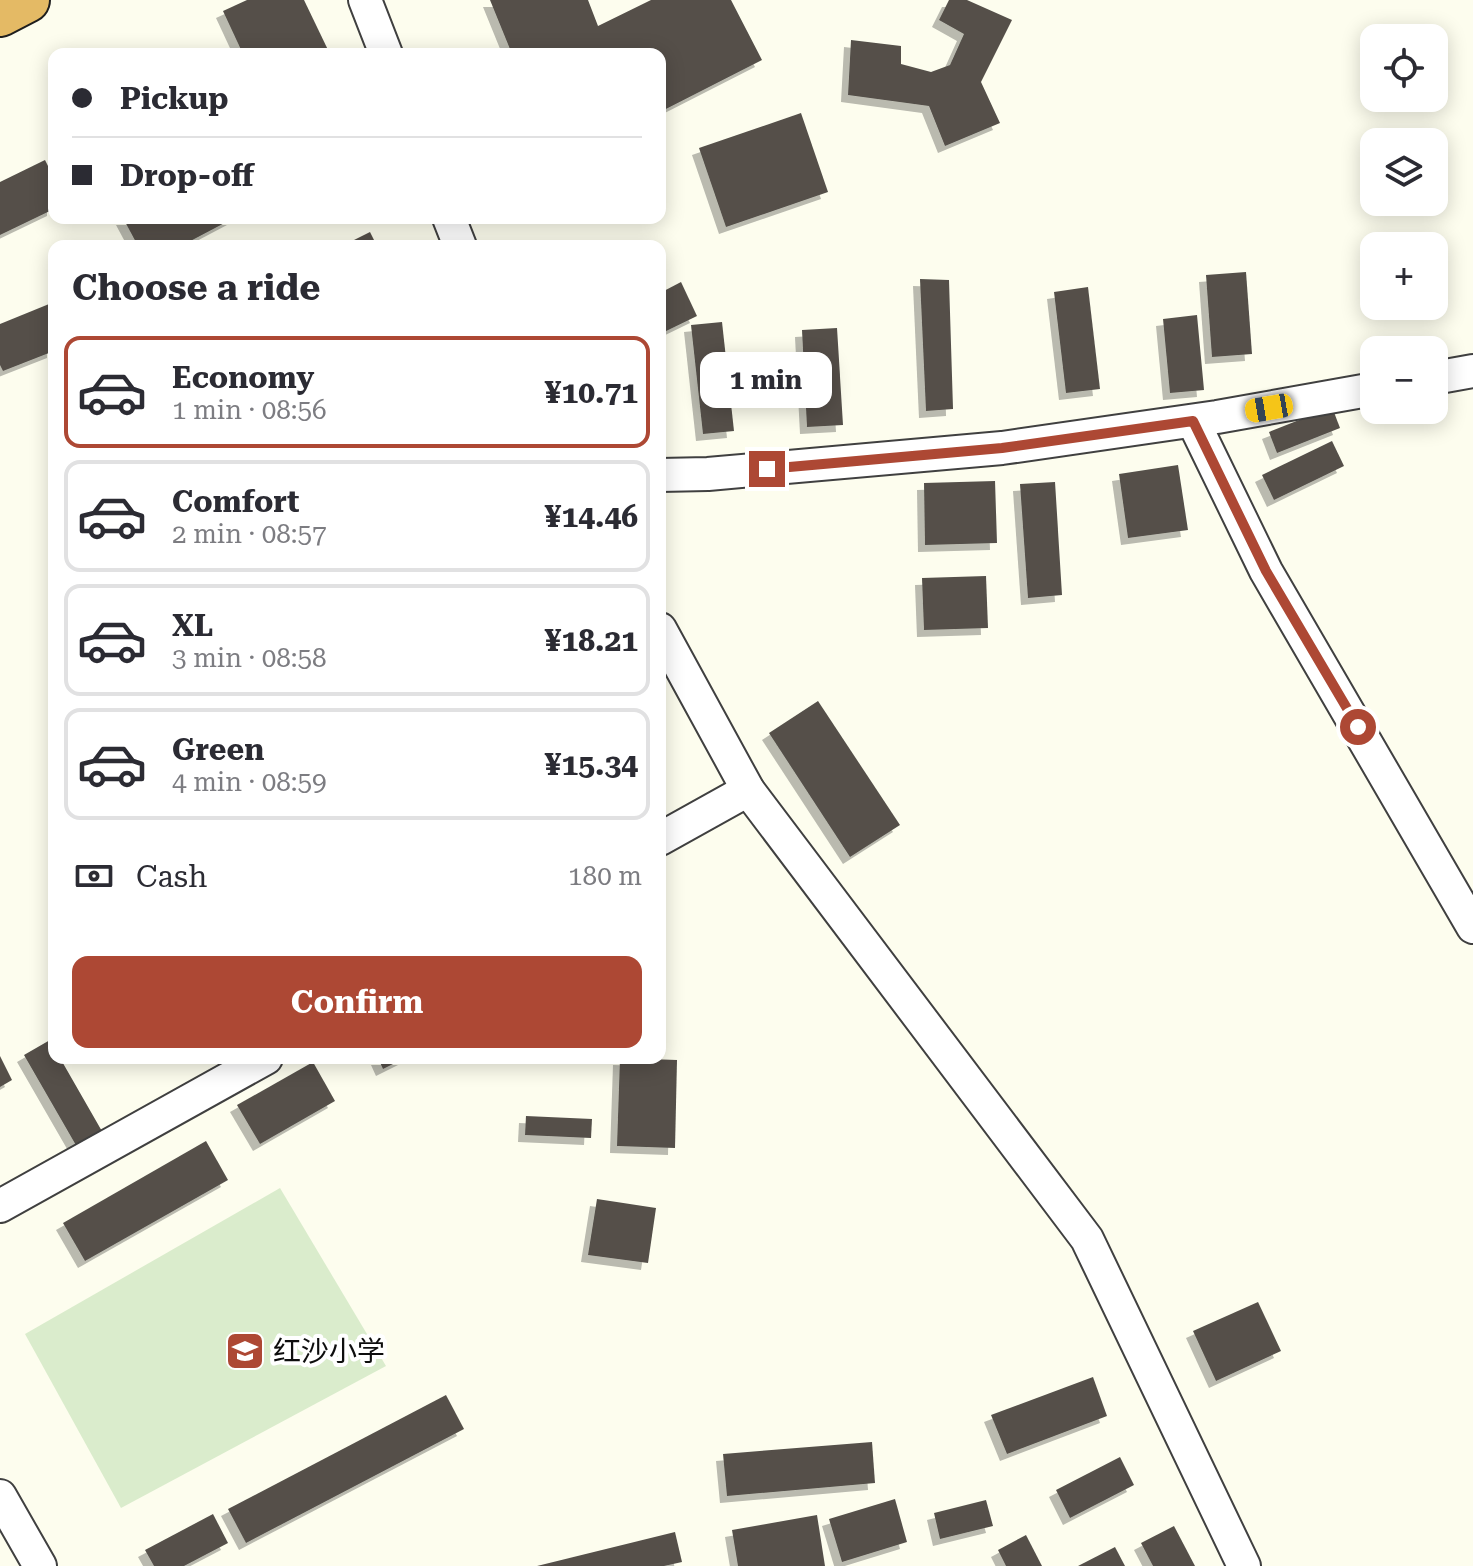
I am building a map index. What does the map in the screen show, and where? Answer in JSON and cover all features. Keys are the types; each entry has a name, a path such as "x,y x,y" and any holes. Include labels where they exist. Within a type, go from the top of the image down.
{"highway":[{"path":"0,14 27,0"}],"street":[{"path":"365,0 384,48"},
{"path":"1448,375 1473,371"},
{"path":"666,475 708,474 1002,448 1193,421 1360,391"},
{"path":"1193,421 1266,571 1473,927"},
{"path":"666,640 748,790 1087,1239 1244,1566"},
{"path":"666,836 748,790"},
{"path":"0,1206 255,1064"},
{"path":"0,1496 40,1566"}],"green space":[{"path":"280,1188 386,1366 121,1508 25,1334"}],"building":[{"path":"247,0 304,0 327,48 240,48 223,11"},
{"path":"490,0 588,0 598,26 651,0 731,0 762,60 666,109 666,48 510,48"},
{"path":"949,0 967,0 1012,20 981,82 1000,123 945,146 929,106 848,95 851,40 901,46 901,64 931,72 950,65 964,34 939,20"},
{"path":"801,113 828,192 726,227 699,148"},
{"path":"45,160 48,166 48,212 0,235 0,182"},
{"path":"126,224 223,224 192,240 135,240"},
{"path":"370,232 374,240 354,240"},
{"path":"1246,272 1252,354 1212,357 1206,275"},
{"path":"920,279 949,280 953,409 926,411"},
{"path":"681,282 697,316 666,331 666,290"},
{"path":"1088,287 1100,389 1066,393 1054,292"},
{"path":"48,304 48,353 3,371 0,365 0,324"},
{"path":"1197,315 1204,390 1170,393 1163,319"},
{"path":"722,322 734,431 703,434 691,325"},
{"path":"837,328 843,425 807,427 802,330"},
{"path":"1332,407 1340,428 1277,453 1269,432"},
{"path":"1332,441 1344,466 1274,500 1262,475"},
{"path":"1178,465 1188,530 1128,538 1119,474"},
{"path":"995,481 997,543 925,545 924,483"},
{"path":"1055,482 1062,595 1028,598 1020,484"},
{"path":"986,576 988,628 924,630 922,578"},
{"path":"818,701 900,825 850,857 769,733"},
{"path":"48,1041 48,1064 63,1064 103,1133 77,1147 24,1055"},
{"path":"0,1056 12,1080 0,1087"},
{"path":"666,1060 677,1060 675,1148 617,1146 620,1064 666,1064"},
{"path":"309,1064 314,1064 335,1101 260,1144 237,1105"},
{"path":"526,1116 592,1119 591,1138 525,1135"},
{"path":"206,1141 228,1180 85,1261 63,1223"},
{"path":"597,1199 656,1208 648,1263 588,1255"},
{"path":"1258,1302 1281,1351 1216,1381 1193,1331"},
{"path":"1093,1377 1107,1416 1007,1454 991,1415"},
{"path":"446,1395 464,1429 246,1543 228,1509"},
{"path":"872,1442 875,1483 727,1496 723,1454"},
{"path":"1120,1457 1134,1485 1070,1518 1056,1490"},
{"path":"895,1499 907,1542 842,1562 829,1519"},
{"path":"986,1500 993,1526 940,1539 934,1513"},
{"path":"213,1514 228,1543 184,1566 154,1566 145,1550"},
{"path":"817,1515 825,1566 738,1566 732,1530"},
{"path":"1174,1526 1195,1566 1153,1566 1141,1543"},
{"path":"675,1532 682,1562 664,1566 537,1566"},
{"path":"1026,1535 1042,1566 1006,1566 998,1550"},
{"path":"1115,1547 1125,1566 1078,1566"}],"place":[{"name":"红沙小学","path":"245,1351"}],"route":[{"path":"767,469 1002,448 1193,421 1266,571 1358,727"}]}
